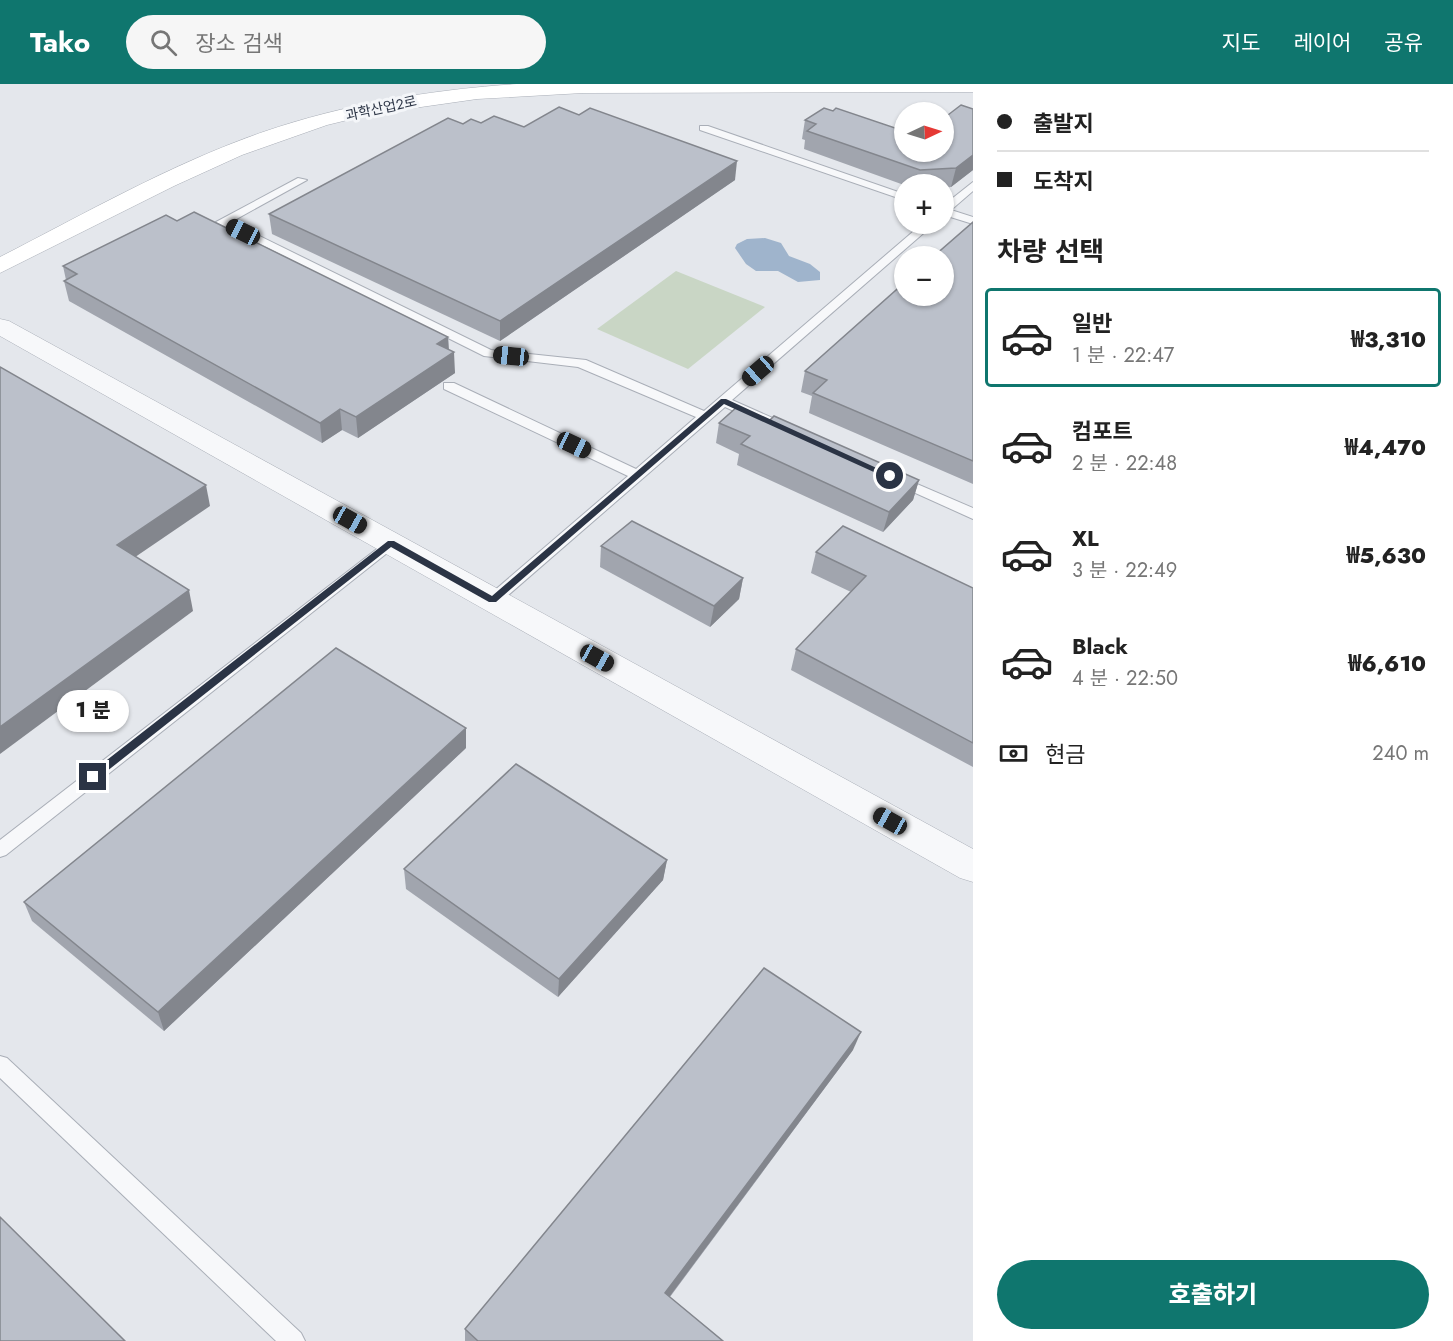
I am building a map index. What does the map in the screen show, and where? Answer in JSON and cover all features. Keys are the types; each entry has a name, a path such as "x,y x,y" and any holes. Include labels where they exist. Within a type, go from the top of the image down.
{"street":[{"name":"과학산업2로","path":"0,266 159,186 270,137 317,122 411,101 551,87 973,86"},
{"path":"0,326 973,867"}],"lane":[{"path":"704,128 894,194"},
{"path":"302,180 222,222 488,353 581,363 705,416"},
{"path":"954,202 973,185"},
{"path":"954,214 973,221"},
{"path":"492,600 916,234"},
{"path":"449,386 637,475"},
{"path":"723,400 799,435"},
{"path":"886,475 973,514"},
{"path":"0,850 391,543"},
{"path":"0,1065 293,1341"}],"green space":[{"path":"676,271 765,307 688,369 597,329"}],"water":[{"path":"765,238 781,243 789,256 810,264 820,272 820,280 798,282 778,271 756,271 746,264 735,248 737,244 747,239"}],"building":[{"path":"961,105 973,109 973,155 956,168 920,170 897,162 954,162 954,110"},
{"path":"559,107 579,115 590,108 737,161 500,321 269,214 448,118 463,124 471,119 481,123 494,116 524,127"},
{"path":"824,108 833,111 836,108 894,128 894,161 807,131 816,124 805,120"},
{"path":"194,212 448,337 437,344 454,352 356,417 340,409 320,423 64,281 77,274 63,266 166,215 177,221"},
{"path":"973,222 973,461 813,393 827,380 805,371 894,292 894,306 954,306 954,246 945,246"},
{"path":"0,367 206,485 117,545 189,590 0,727"},
{"path":"737,407 769,421 774,416 919,480 889,512 741,444 750,436 719,423"},
{"path":"632,521 743,578 714,606 601,546"},
{"path":"843,526 973,588 973,743 796,649 866,576 816,552"},
{"path":"336,648 466,728 158,1012 24,902"},
{"path":"516,764 667,860 559,979 404,869"},
{"path":"764,968 861,1032 665,1293 723,1341 478,1341 465,1329"},
{"path":"0,1217 125,1341 0,1341"}],"route":[{"path":"93,777 391,543 492,600 723,400 890,476"}]}
